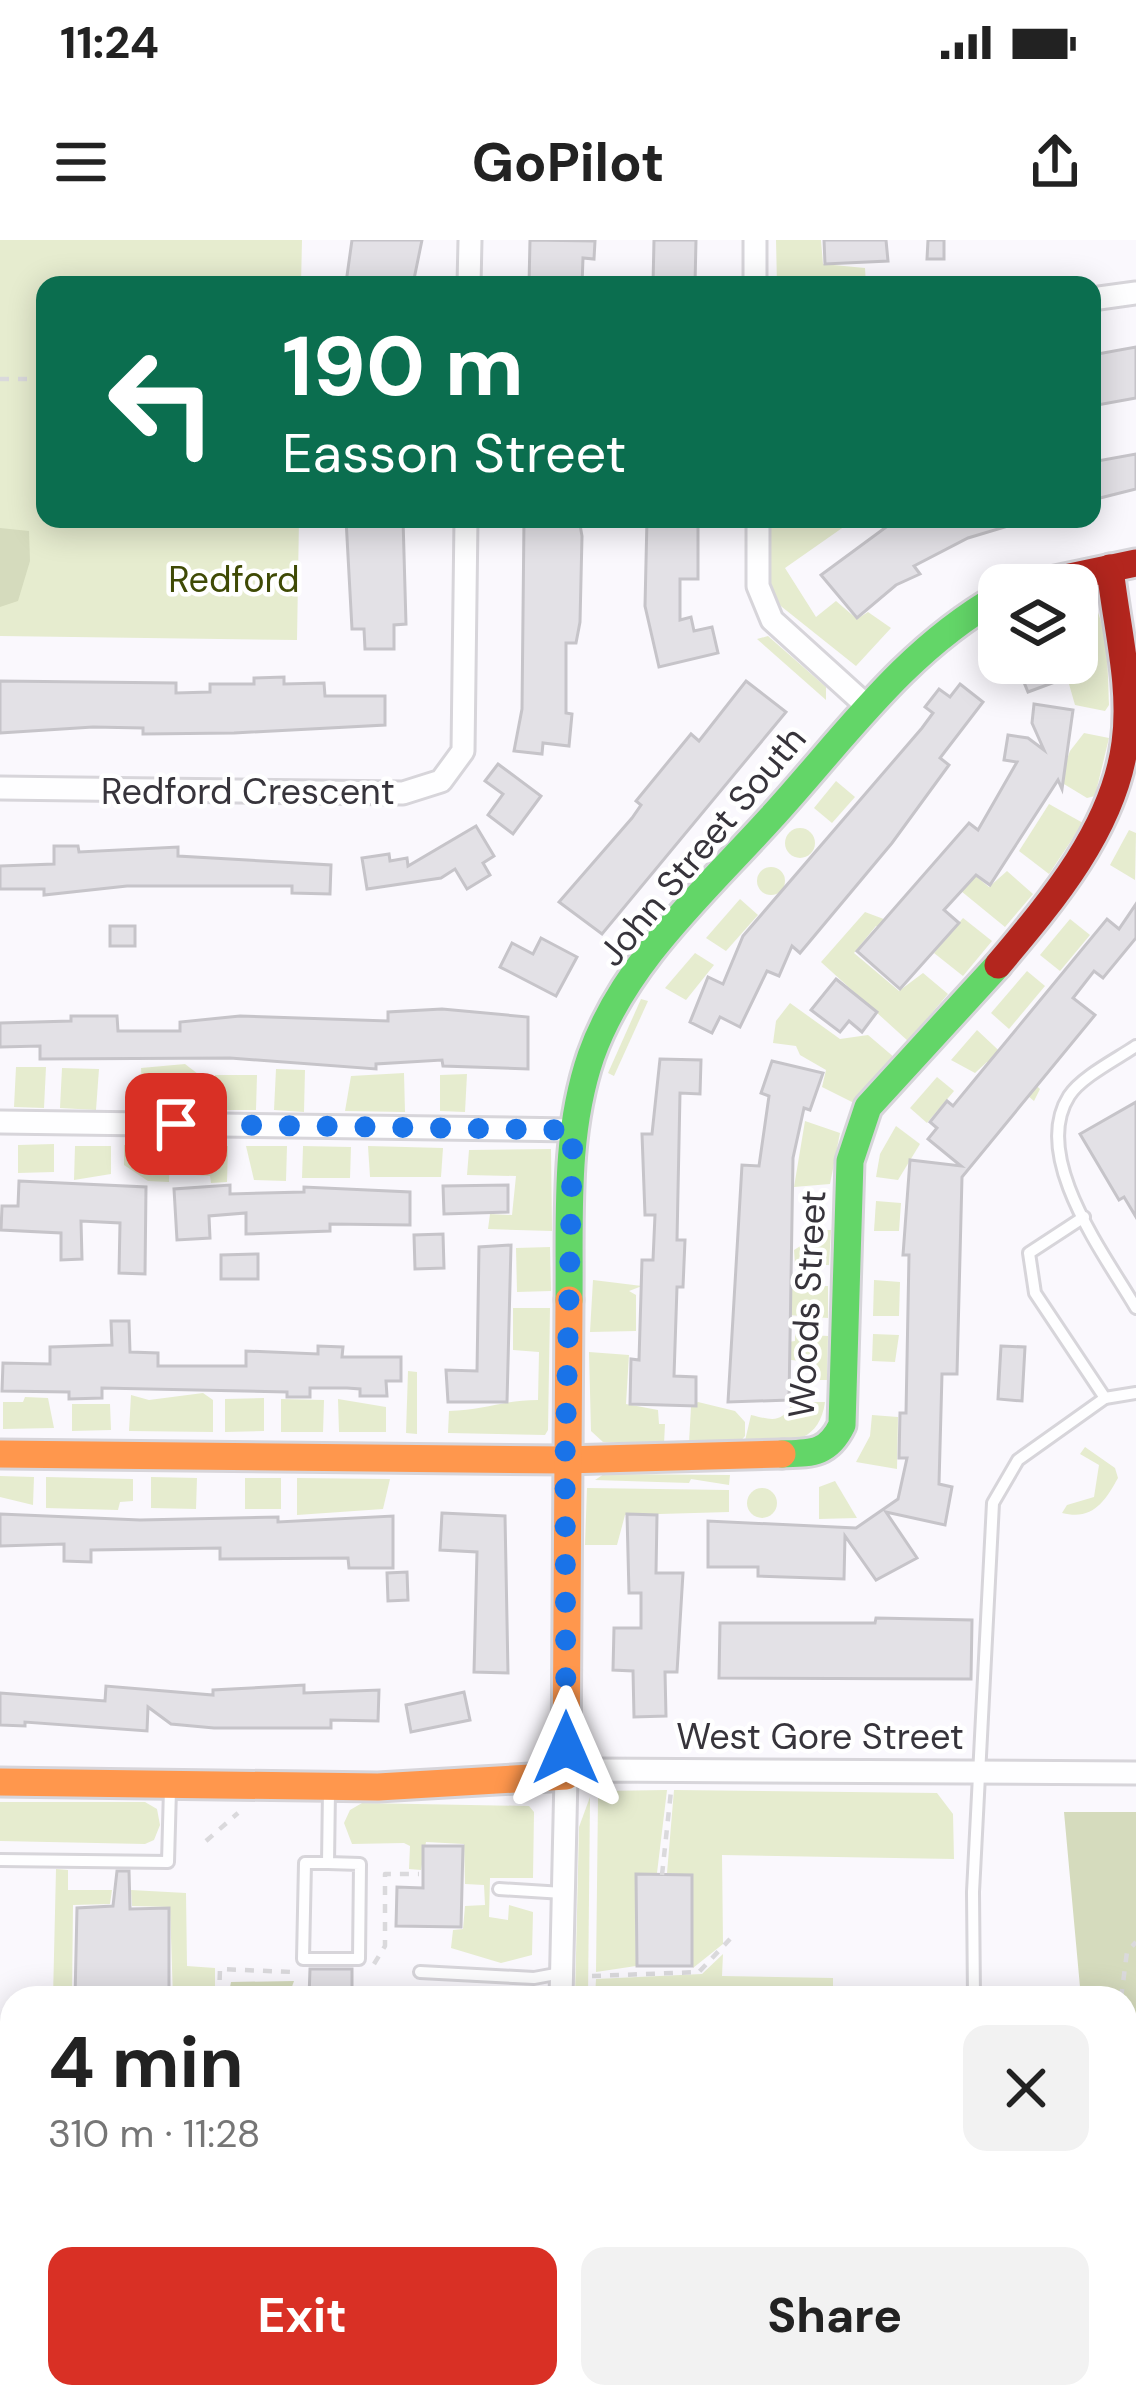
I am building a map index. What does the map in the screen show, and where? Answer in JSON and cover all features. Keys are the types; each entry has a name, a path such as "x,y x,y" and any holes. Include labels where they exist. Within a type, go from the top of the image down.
{"street":[{"path":"470,240 470,276"},
{"path":"755,240 755,276"},
{"path":"1101,297 1136,293"},
{"name":"Redford Crescent","path":"0,788 403,793 441,781 463,752 466,528"},
{"path":"758,528 758,586 772,620 868,707"},
{"name":"Woods Street","path":"0,1454 565,1460 818,1453 833,1444 842,1425 850,1161 856,1132 868,1107 1064,884 1106,812 1126,740 1123,565"},
{"name":"John Street South","path":"561,1986 565,1460 573,1130 583,1077 606,1021 634,976 868,707 941,631 978,609"},
{"path":"0,1121 573,1130"},
{"name":"West Gore Street","path":"0,1782 329,1786 674,1771 1136,1773"}],"lane":[{"path":"1136,1046 1069,1095 1054,1148 1084,1217 1136,1308"},
{"path":"1084,1217 1029,1253 1035,1292 1105,1399"},
{"path":"974,1986 978,1773 993,1503 1018,1460 1105,1399 1136,1393"},
{"path":"0,1861 168,1862 170,1786"},
{"path":"328,1863 329,1786"},
{"path":"305,1863 328,1863 360,1864 358,1959 303,1959 305,1863"},
{"path":"499,1889 563,1893"},
{"path":"421,1972 534,1978 561,1973"}],"path":[{"path":"0,379 36,379"},
{"path":"662,1875 674,1771"},
{"path":"206,1841 243,1806"},
{"path":"592,1976 635,1970 699,1972 730,1939"},
{"path":"1123,1986 1127,1952 1136,1942"}],"green space":[{"name":"Redford","path":"0,240 302,240 301,276 36,276 36,528 299,528 297,640 0,636"},
{"path":"776,240 821,240 823,264 865,268 865,276 777,276"},
{"path":"0,528 29,531 30,561 18,601 0,607"},
{"path":"771,528 842,528 785,568 816,617 836,601 857,619 868,612 891,628 856,666 777,603 769,580"},
{"path":"1098,613 1106,647 1109,705 1105,711 1075,705 1069,684 1098,684"},
{"path":"768,636 826,687 826,700 757,639"},
{"path":"1084,733 1109,738 1095,796 1087,798 1059,781 1070,751"},
{"path":"836,781 855,797 832,823 814,808"},
{"path":"1049,804 1083,823 1049,874 1019,851"},
{"path":"800,828 811,832 815,843 811,854 800,858 789,854 785,843 789,832"},
{"path":"1129,830 1136,833 1135,880 1110,865"},
{"path":"945,851 989,887 1007,871 1033,894 1005,927 961,891"},
{"path":"771,867 781,871 785,881 781,891 771,895 761,891 757,881 761,871"},
{"path":"740,899 758,915 726,951 706,938"},
{"path":"865,912 889,921 884,930 876,926 854,953 899,991 923,973 948,994 908,1041 821,962"},
{"path":"963,918 992,941 963,976 934,953"},
{"path":"1070,919 1090,935 1060,971 1040,955"},
{"path":"695,953 714,965 686,1000 665,988"},
{"path":"1027,971 1045,986 1009,1029 991,1013"},
{"path":"641,999 648,1001 614,1076 608,1073"},
{"path":"790,1003 840,1039 868,1035 895,1058 856,1104 822,1087 826,1070 800,1055 796,1046 773,1043 776,1021"},
{"path":"977,1030 1040,1089 1034,1101 987,1062 975,1073 951,1060"},
{"path":"185,1064 198,1074 198,1108 143,1106 141,1068"},
{"path":"16,1067 46,1067 44,1108 14,1107"},
{"path":"62,1068 99,1069 96,1110 60,1108"},
{"path":"276,1069 305,1070 304,1112 274,1110"},
{"path":"404,1073 405,1112 345,1111 351,1076"},
{"path":"467,1074 465,1112 440,1111 440,1075"},
{"path":"215,1075 257,1075 256,1110 215,1110"},
{"path":"937,1077 954,1091 927,1123 910,1108"},
{"path":"805,1121 840,1133 830,1184 794,1187"},
{"path":"896,1126 920,1144 898,1180 876,1177 880,1154"},
{"path":"54,1144 54,1172 18,1173 18,1145"},
{"path":"124,1145 170,1145 169,1182 148,1181 124,1165"},
{"path":"188,1145 228,1146 227,1182 211,1183 210,1176 195,1175 188,1167"},
{"path":"75,1146 111,1146 111,1174 74,1180"},
{"path":"246,1146 287,1146 286,1181 254,1180"},
{"path":"303,1146 351,1147 350,1178 302,1178"},
{"path":"368,1146 443,1148 441,1177 370,1177"},
{"path":"551,1149 552,1231 488,1229 490,1214 512,1215 516,1176 467,1175 469,1150"},
{"path":"876,1201 901,1203 899,1231 874,1231"},
{"path":"805,1230 831,1230 829,1265 795,1265 794,1250 802,1245"},
{"path":"550,1247 551,1291 517,1292 516,1248"},
{"path":"593,1280 642,1286 629,1291 636,1295 636,1331 590,1332"},
{"path":"874,1280 900,1282 899,1316 873,1316"},
{"path":"828,1286 828,1318 788,1315 790,1290"},
{"path":"513,1308 550,1308 548,1430 545,1435 448,1433 449,1411 538,1400 539,1352 513,1350"},
{"path":"795,1334 828,1336 827,1380 811,1380 810,1362 782,1359 781,1343 795,1341"},
{"path":"873,1334 899,1335 895,1362 872,1361"},
{"path":"589,1352 629,1355 626,1404 658,1410 659,1424 665,1424 664,1444 603,1442 591,1431"},
{"path":"408,1371 417,1372 417,1434 406,1433"},
{"path":"203,1393 213,1400 213,1432 129,1431 131,1395 149,1400"},
{"path":"25,1397 48,1398 54,1428 3,1429 3,1402 23,1402"},
{"path":"264,1398 264,1431 225,1432 225,1399"},
{"path":"281,1399 324,1400 323,1432 281,1432"},
{"path":"338,1399 386,1407 386,1432 339,1432"},
{"path":"698,1402 735,1411 745,1422 745,1436 738,1444 689,1443 691,1407"},
{"path":"793,1402 825,1402 815,1428 784,1443 744,1445 751,1415 776,1419"},
{"path":"72,1404 110,1404 111,1430 72,1431"},
{"path":"872,1415 898,1417 897,1469 856,1462 870,1436"},
{"path":"1085,1447 1115,1468 1118,1478 1090,1512 1062,1513 1067,1505 1094,1497 1099,1465 1080,1454"},
{"path":"604,1474 730,1475 729,1485 691,1479 689,1483 595,1480"},
{"path":"0,1476 34,1477 33,1505 0,1497"},
{"path":"46,1477 133,1479 133,1501 120,1502 118,1510 46,1508"},
{"path":"151,1477 197,1478 196,1509 151,1508"},
{"path":"245,1478 281,1478 281,1509 245,1509"},
{"path":"297,1478 390,1479 383,1509 297,1515"},
{"path":"835,1481 857,1518 819,1519 819,1487"},
{"path":"587,1488 729,1490 729,1512 625,1515 617,1545 585,1545"},
{"path":"762,1488 777,1503 762,1518 747,1503"},
{"path":"667,1790 657,1873 635,1873 636,1966 596,1972 598,1798 601,1791"},
{"path":"674,1790 937,1793 953,1814 954,1859 722,1855 723,1944 693,1968 693,1875 667,1873"},
{"path":"590,1797 588,1986 575,1986 579,1827"},
{"path":"0,1802 145,1802 157,1809 160,1825 154,1840 145,1844 0,1841"},
{"path":"362,1803 529,1806 534,1812 533,1878 490,1878 489,1917 508,1920 509,1905 533,1912 532,1955 501,1963 451,1948 453,1930 463,1929 465,1906 485,1905 484,1885 465,1884 464,1844 426,1842 421,1870 409,1869 410,1846 404,1843 352,1844 344,1823 350,1810"},
{"path":"1064,1812 1136,1812 1136,1986 1080,1986"},
{"path":"56,1869 68,1870 68,1890 112,1890 110,1904 73,1905 72,1986 53,1986"},
{"path":"131,1890 186,1893 187,1966 215,1968 215,1986 173,1986 170,1907 132,1906"},
{"path":"723,1954 722,1976 833,1978 833,1986 596,1986 596,1979 702,1974"},
{"path":"294,1981 292,1986 230,1986 231,1982"}],"building":[{"path":"352,240 422,240 415,276 347,276"},
{"path":"530,240 595,241 594,259 583,258 582,276 529,276"},
{"path":"654,240 696,240 695,276 653,276"},
{"path":"824,240 886,240 888,261 825,264"},
{"path":"928,240 944,240 944,259 927,259"},
{"path":"1136,347 1136,398 1101,404 1101,353"},
{"path":"1136,454 1136,489 1101,498 1101,460"},
{"path":"346,528 403,528 406,624 394,625 394,649 365,649 364,629 352,629"},
{"path":"524,528 581,528 580,622 576,643 566,643 566,713 572,714 569,746 543,743 542,754 514,751 522,709"},
{"path":"647,528 698,528 698,579 680,579 680,620 691,617 694,631 712,627 718,653 659,667 645,606"},
{"path":"885,528 1002,528 968,538 914,566 920,574 896,585 857,618 821,575"},
{"path":"284,677 284,684 324,683 325,696 385,696 385,725 234,733 143,734 143,728 93,727 0,733 0,681 176,683 176,693 210,692 210,684 254,684 254,678"},
{"path":"746,681 786,712 602,934 559,902 632,818 641,805 636,801 691,734 699,741"},
{"path":"960,684 983,702 940,758 949,765 892,843 800,953 792,946 779,976 767,971 740,1027 720,1017 712,1033 690,1022 708,977 723,984 743,936 922,728 933,713 925,707 939,689 950,697"},
{"path":"1025,684 1050,684 1028,692"},
{"path":"1034,704 1073,710 1062,789 1058,780 990,885 976,875 944,910 959,923 900,989 857,951 969,823 978,830 1017,762 1004,760 1008,735 1028,738 1044,750 1032,723"},
{"path":"498,764 541,796 513,834 488,815 503,794 485,781"},
{"path":"476,826 494,856 483,863 490,875 467,889 455,869 441,878 367,889 362,858 389,854 390,861 407,858 408,866"},
{"path":"54,846 78,846 79,852 178,847 178,856 331,865 330,894 292,893 292,886 127,886 44,895 44,889 0,889 0,866 54,864"},
{"path":"1136,904 1136,938 1103,978 1094,971 1073,998 1095,1015 962,1177 957,1374 942,1374 939,1484 952,1487 945,1525 886,1512 917,1558 876,1580 845,1536 844,1579 758,1576 758,1567 708,1567 708,1521 856,1528 898,1499 907,1458 899,1458 900,1413 906,1413 909,1255 903,1255 910,1160 961,1166 928,1139 937,1128 930,1122 947,1101 953,1106 1107,919 1119,929"},
{"path":"110,926 135,926 135,946 110,946"},
{"path":"541,938 577,957 556,996 500,967 512,943 533,954"},
{"path":"836,979 877,1012 862,1032 849,1021 840,1032 811,1010"},
{"path":"442,1009 528,1017 528,1069 443,1066 442,1060 376,1064 376,1069 230,1058 40,1059 40,1046 0,1047 0,1023 71,1021 71,1016 117,1016 118,1031 180,1031 180,1022 240,1016 388,1021 388,1012"},
{"path":"660,1059 701,1060 700,1094 680,1093 677,1240 685,1240 683,1287 677,1287 674,1376 696,1377 696,1406 630,1404 631,1359 639,1360 642,1260 653,1260 655,1215 645,1215 642,1134 652,1134"},
{"path":"772,1061 823,1073 810,1110 804,1108 793,1158 789,1400 728,1402 742,1165 759,1166 769,1096 761,1093"},
{"path":"1136,1102 1136,1217 1124,1197 1119,1200 1080,1134"},
{"path":"19,1181 146,1187 145,1274 119,1273 120,1223 81,1221 82,1259 61,1260 61,1233 1,1230 2,1206 18,1206"},
{"path":"230,1185 230,1194 304,1192 304,1187 410,1192 410,1225 330,1224 330,1231 246,1234 246,1213 209,1216 210,1238 177,1240 174,1189"},
{"path":"508,1185 508,1212 444,1214 443,1186"},
{"path":"443,1234 444,1268 415,1269 414,1235"},
{"path":"511,1245 507,1402 448,1402 446,1370 477,1371 479,1247"},
{"path":"258,1254 258,1279 221,1279 221,1255"},
{"path":"111,1321 129,1321 130,1352 158,1353 158,1366 246,1366 246,1351 318,1354 318,1346 343,1347 342,1357 401,1357 401,1381 386,1381 387,1396 360,1396 360,1389 347,1388 310,1388 310,1397 287,1397 287,1392 102,1388 102,1398 69,1399 69,1392 2,1391 3,1363 50,1364 50,1347 112,1345"},
{"path":"1001,1346 1025,1347 1022,1401 998,1399"},
{"path":"442,1513 505,1516 508,1673 474,1672 477,1552 440,1550"},
{"path":"0,1514 140,1520 278,1517 278,1522 393,1516 393,1568 349,1568 348,1558 220,1559 220,1548 91,1550 91,1562 64,1561 64,1544 0,1546"},
{"path":"627,1514 657,1515 656,1573 683,1573 677,1672 665,1672 666,1716 634,1717 633,1671 613,1670 614,1628 641,1628 641,1593 629,1593"},
{"path":"407,1572 408,1600 388,1601 387,1573"},
{"path":"876,1618 972,1620 971,1679 719,1678 720,1623 875,1623"},
{"path":"304,1685 304,1693 379,1690 378,1721 331,1720 331,1728 214,1728 171,1724 148,1707 147,1731 25,1722 25,1726 0,1725 0,1693 105,1701 106,1686 213,1695 213,1690"},
{"path":"464,1692 470,1720 411,1732 406,1705"},
{"path":"423,1846 463,1846 461,1927 396,1926 397,1887 423,1888"},
{"path":"117,1871 129,1871 130,1909 169,1908 169,1986 75,1986 77,1908 113,1906"},
{"path":"636,1874 692,1875 692,1966 637,1966"},
{"path":"310,1969 352,1969 352,1986 309,1986"}],"traffic: fast":[{"path":"569,1300 570,1177 576,1116 591,1056 624,989 669,929 877,698 934,643 978,611"},
{"path":"782,1454 818,1450 831,1442 842,1425 850,1161 868,1107 998,965"}],"traffic: slow":[{"path":"0,1782 378,1787 566,1776 569,1300"},
{"path":"0,1454 565,1460 782,1454"}],"traffic: jam":[{"path":"1098,571 1136,563"},
{"path":"998,965 1078,862 1119,774 1127,700 1110,568"}],"route":[{"path":"176,1124 573,1130 565,1460 566,1748"}]}
